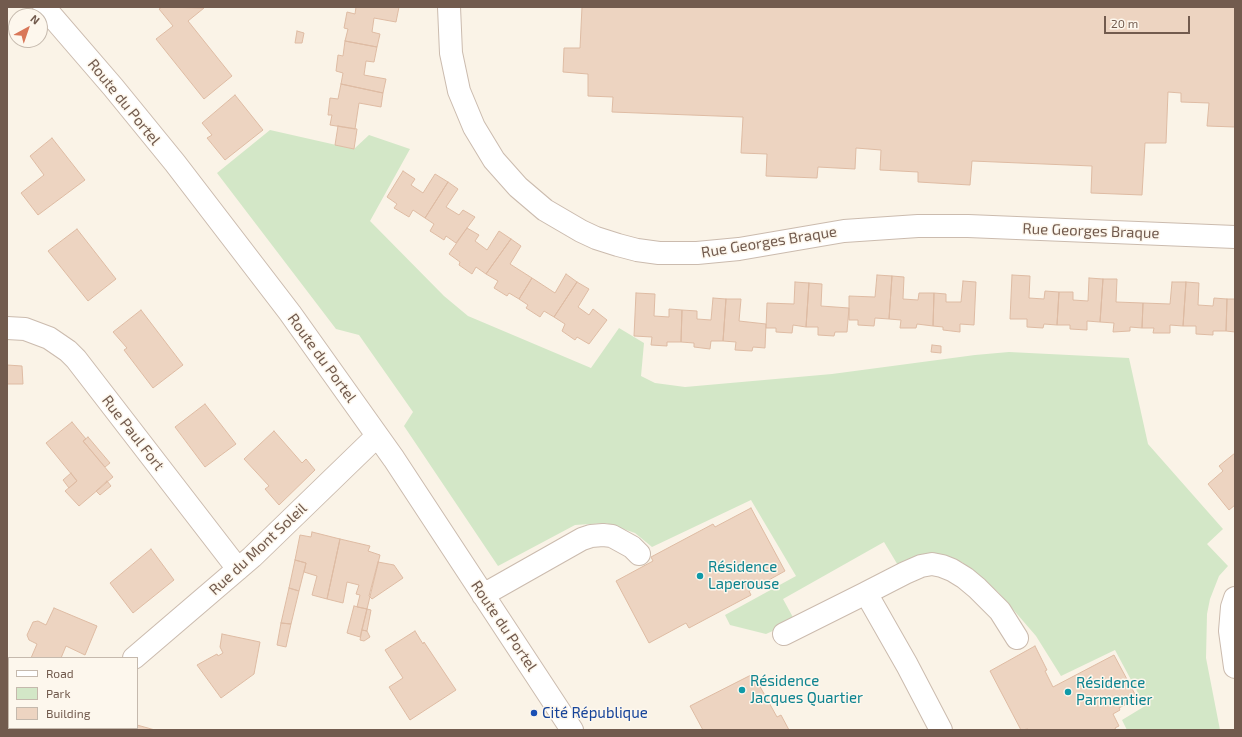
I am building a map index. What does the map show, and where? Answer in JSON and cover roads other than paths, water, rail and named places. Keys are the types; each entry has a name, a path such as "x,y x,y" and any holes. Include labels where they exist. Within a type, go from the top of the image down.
{"street":[{"name":"Route du Portel","path":"44,7 122,98 212,211 290,313 377,436 572,730"},
{"name":"Rue Georges Braque","path":"449,7 451,53 459,91 474,127 494,160 518,187 545,210 581,231 618,246 659,253 697,253 739,249 837,232 918,226 968,226 1235,237"},
{"name":"Rue Paul Fort","path":"7,328 25,328 48,338 68,351 76,359 238,569"},
{"name":"Rue du Mont Soleil","path":"135,657 267,543 377,436"},
{"path":"483,595 576,542 591,536 612,536 632,547 639,554"},
{"path":"784,634 890,580 921,566 932,564 952,570 977,588 1000,611 1017,638"},
{"path":"866,593 907,665 941,730"},
{"path":"1235,598 1232,607 1230,631 1235,668"}],"place":[{"name":"Résidence Laperouse","path":"700,576"},
{"name":"Résidence Jacques Quartier","path":"742,690"},
{"name":"Résidence Parmentier","path":"1068,692"},
{"name":"Cité République","path":"534,713"}]}
